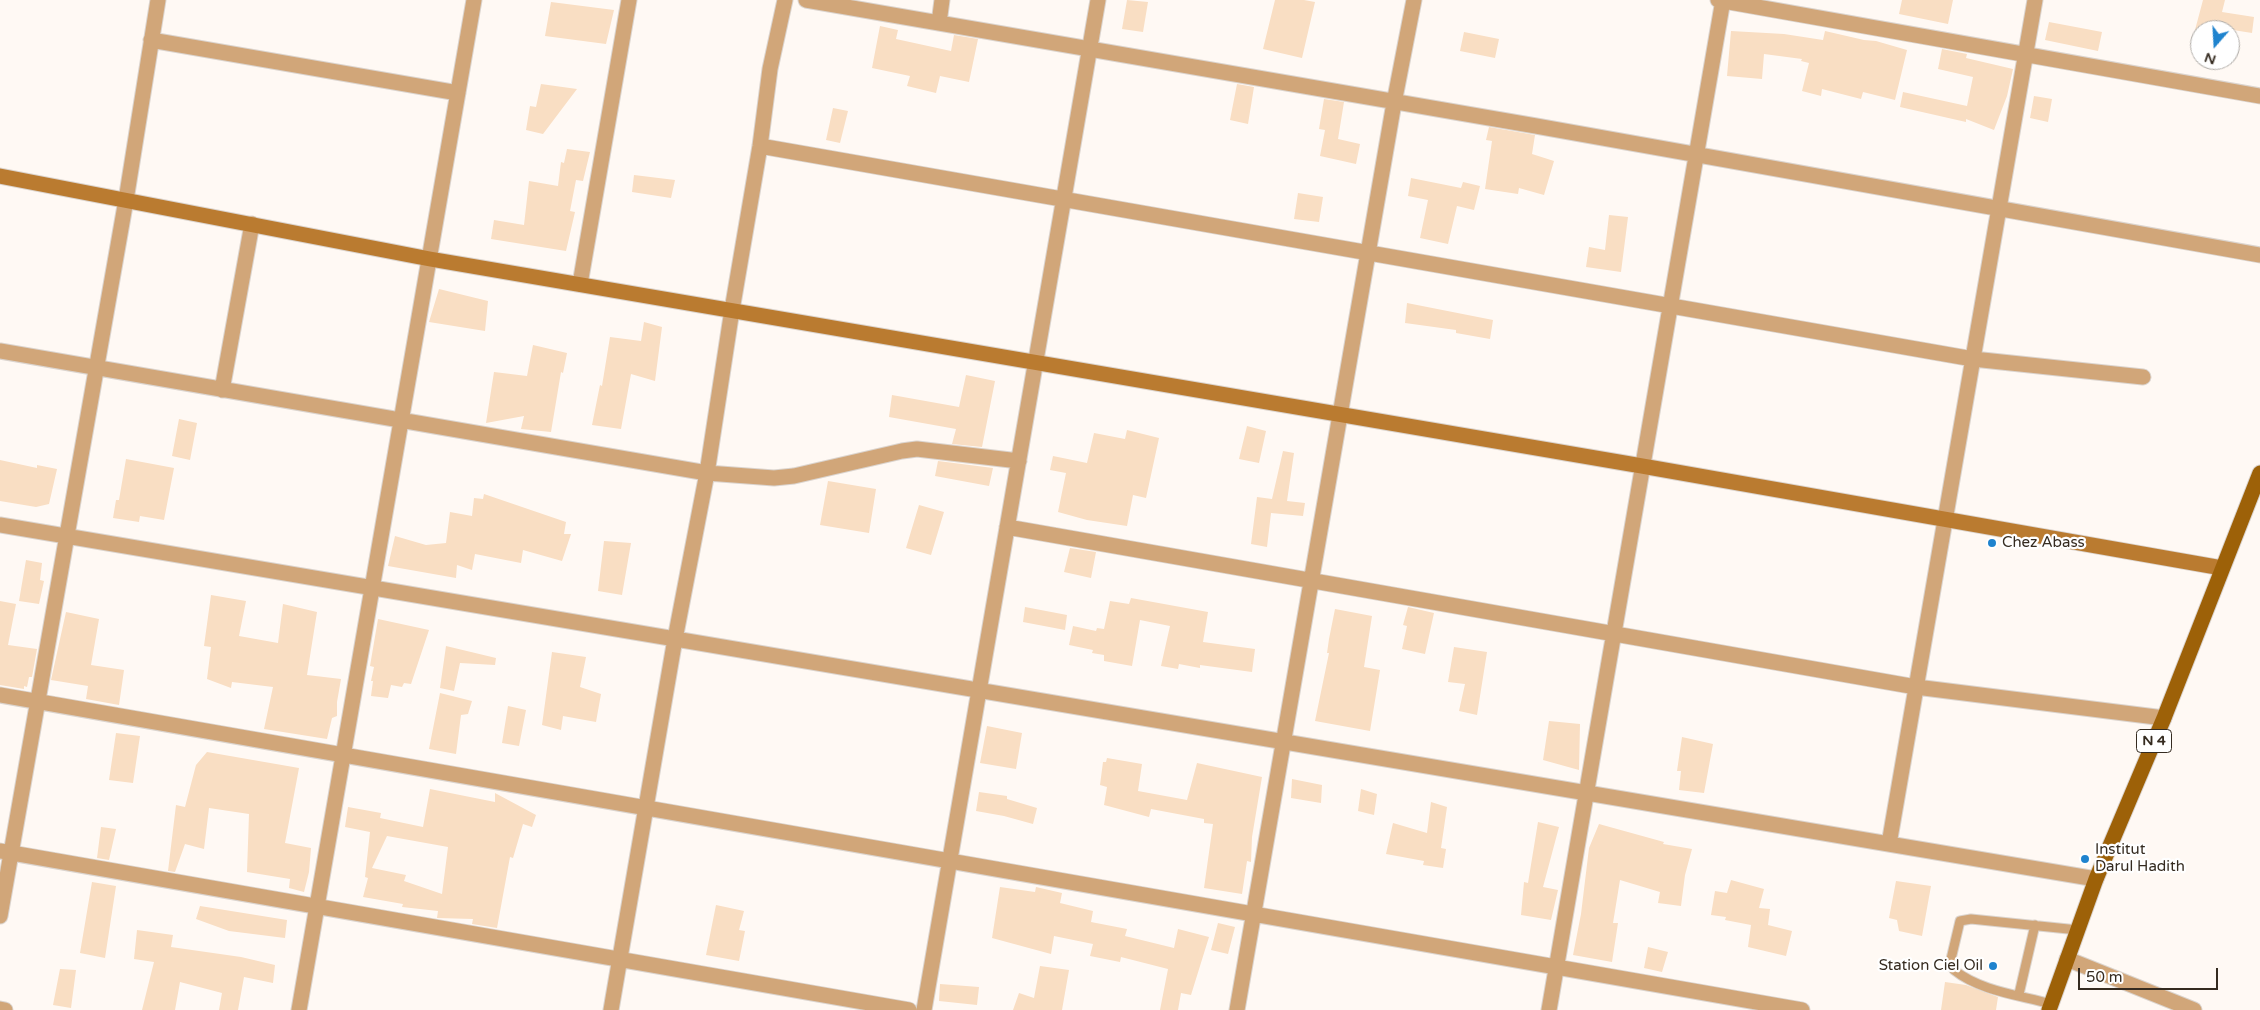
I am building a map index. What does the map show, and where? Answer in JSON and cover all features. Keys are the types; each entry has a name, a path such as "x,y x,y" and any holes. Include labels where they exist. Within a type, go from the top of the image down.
{"main road":[{"name":"N 4","path":"2050,1007 2096,880 2164,718 2260,473"}],"street":[{"path":"0,916 5,852 37,702 126,200 158,0"},
{"path":"299,1010 474,0"},
{"path":"580,284 629,0"},
{"path":"611,1010 675,639 707,473 760,146 770,69 785,0"},
{"path":"806,0 2260,254"},
{"path":"939,23 942,0"},
{"path":"924,1010 1098,0"},
{"path":"1237,1010 1394,103 1414,0"},
{"path":"1548,1010 1696,156 1721,0 2260,96"},
{"path":"1889,844 2035,0"},
{"path":"151,40 458,94"},
{"path":"760,146 1973,359 2143,377"},
{"path":"0,176 430,259 1642,466 1945,521 2222,568"},
{"path":"222,390 252,224"},
{"path":"0,351 707,473 774,478 794,476 916,449 1019,461"},
{"path":"0,525 2096,880"},
{"path":"1007,527 1916,687 2164,718"},
{"path":"0,695 1556,965 1802,1010"},
{"path":"5,852 909,1010"},
{"path":"2067,959 2194,1010"},
{"path":"0,1009 5,1010"}],"lane":[{"path":"2050,1007 2019,994 2000,991 1964,978 1954,970 1951,959 1960,922 1970,919 2078,930"},
{"path":"2019,994 2035,926"}],"building":[{"path":"1127,0 1148,2 1143,32 1122,29"},
{"path":"1275,0 1315,2 1302,58 1263,49"},
{"path":"1902,0 1953,0 1948,24 1899,14"},
{"path":"2203,0 2225,0 2222,12 2254,17 2252,33 2240,31 2240,20 2198,20"},
{"path":"551,2 614,10 606,44 545,36"},
{"path":"2049,22 2102,32 2098,51 2045,40"},
{"path":"880,26 898,30 896,39 951,51 954,35 978,39 969,82 940,76 936,93 907,86 910,76 872,68"},
{"path":"1731,31 1784,34 1823,40 1825,31 1876,41 1907,50 1895,100 1863,92 1861,99 1822,89 1821,96 1802,91 1809,63 1801,61 1802,59 1764,54 1762,79 1727,76"},
{"path":"1464,32 1499,39 1495,58 1460,51"},
{"path":"1942,49 1967,54 1966,58 2013,69 2007,96 1994,130 1966,119 1966,122 1900,107 1903,92 1967,106 1973,77 1938,69"},
{"path":"541,84 577,89 543,134 526,130 530,106 536,107"},
{"path":"1237,84 1254,87 1248,124 1230,120"},
{"path":"2034,96 2052,99 2048,122 2030,118"},
{"path":"1324,99 1344,102 1338,139 1360,144 1356,164 1320,156 1325,130 1319,129"},
{"path":"833,108 848,111 840,143 826,140"},
{"path":"1489,127 1535,135 1532,154 1554,161 1544,195 1519,188 1518,194 1485,189 1492,141 1486,140"},
{"path":"567,149 590,152 583,181 576,180 570,211 575,212 566,251 491,239 494,220 524,225 529,181 558,186 561,162 564,163"},
{"path":"634,175 675,180 671,198 632,192"},
{"path":"1411,178 1461,188 1463,182 1480,186 1474,210 1457,206 1448,244 1420,238 1428,200 1408,196"},
{"path":"1298,193 1323,197 1319,222 1294,219"},
{"path":"1609,215 1628,217 1621,272 1586,267 1589,247 1605,250"},
{"path":"439,289 488,301 485,331 429,322"},
{"path":"1407,303 1493,320 1490,339 1456,333 1456,330 1405,323"},
{"path":"644,322 662,327 655,381 631,374 621,429 592,425 600,385 602,386 610,337 641,341"},
{"path":"533,345 567,353 563,373 561,372 551,432 521,429 524,416 486,423 494,372 527,376"},
{"path":"966,375 995,381 982,447 952,444 956,429 889,417 892,395 959,407"},
{"path":"179,419 197,423 190,460 172,456"},
{"path":"1247,426 1266,431 1259,463 1239,459"},
{"path":"1127,430 1159,438 1146,498 1133,495 1127,526 1087,520 1058,512 1066,473 1050,470 1053,456 1087,463 1094,433 1125,439"},
{"path":"1283,451 1294,453 1287,501 1305,503 1303,516 1271,513 1267,547 1251,544 1257,497 1272,499"},
{"path":"126,459 174,468 164,520 140,516 139,522 113,518 116,500 119,500"},
{"path":"0,460 37,468 37,465 57,469 49,504 36,507 0,501"},
{"path":"938,461 993,468 989,486 935,476"},
{"path":"828,481 876,489 869,533 820,525"},
{"path":"484,494 566,522 564,534 571,534 562,561 523,550 521,563 475,554 472,570 457,565 456,578 388,566 395,536 426,545 446,543 450,512 472,516 474,498 483,499"},
{"path":"919,505 944,512 931,555 906,548"},
{"path":"604,541 631,543 622,595 598,591"},
{"path":"1070,548 1096,552 1091,578 1064,572"},
{"path":"26,560 42,563 40,580 44,581 39,604 19,601"},
{"path":"211,595 246,601 239,636 278,643 283,604 317,612 307,675 341,679 337,702 337,716 332,718 327,739 264,729 273,687 232,682 231,688 207,679 211,647 204,646"},
{"path":"1131,598 1208,612 1203,642 1255,649 1252,672 1200,665 1200,668 1179,664 1178,669 1161,666 1170,626 1140,620 1132,666 1104,661 1104,655 1092,653 1093,650 1069,645 1073,626 1096,631 1097,628 1104,629 1110,601 1129,604"},
{"path":"0,601 16,604 8,645 37,649 32,677 29,677 27,687 24,686 24,689 0,685"},
{"path":"1025,607 1067,615 1065,630 1023,622"},
{"path":"1408,607 1434,613 1425,654 1402,649 1407,626 1403,625"},
{"path":"1335,609 1372,616 1364,667 1380,670 1370,731 1315,721 1329,653 1327,653"},
{"path":"66,612 99,619 91,665 124,670 119,705 86,699 88,686 51,680"},
{"path":"378,619 429,630 411,684 404,683 402,687 391,685 388,698 371,696 373,681 371,681 374,667 370,666"},
{"path":"446,646 496,658 495,665 460,663 454,691 440,688"},
{"path":"1454,647 1487,652 1477,715 1459,711 1465,684 1448,682"},
{"path":"552,652 586,657 580,687 601,694 596,722 563,716 561,730 542,725"},
{"path":"440,693 472,701 468,714 461,715 456,754 429,749"},
{"path":"508,706 526,710 519,746 502,743"},
{"path":"1549,721 1580,724 1579,770 1543,760"},
{"path":"987,726 1022,733 1016,769 980,763"},
{"path":"116,733 140,736 133,783 109,780"},
{"path":"1682,737 1713,744 1704,793 1679,790 1681,771 1677,771"},
{"path":"207,752 299,768 285,843 311,848 309,872 304,892 289,888 290,879 247,872 249,814 209,808 204,849 185,844 175,872 168,871 176,805 185,807 196,765"},
{"path":"1107,758 1142,764 1138,791 1187,800 1197,763 1262,777 1252,837 1251,862 1247,861 1242,894 1204,888 1213,824 1204,823 1204,819 1151,809 1149,817 1104,805 1107,787 1100,785 1103,762 1106,762"},
{"path":"1292,779 1322,785 1321,803 1291,798"},
{"path":"430,789 495,802 495,793 536,815 532,827 523,824 513,858 510,857 497,928 472,924 473,919 437,918 438,911 402,907 403,904 363,897 368,878 365,877 370,832 345,827 348,807 381,813 380,818 423,827","holes":["387,836 448,847 442,894 404,881 406,875 372,868"]},
{"path":"1361,789 1377,794 1374,815 1358,811"},
{"path":"979,792 1007,796 1007,799 1037,808 1033,824 976,811"},
{"path":"1431,802 1447,807 1441,848 1446,849 1443,868 1423,865 1424,861 1386,854 1393,823 1427,833"},
{"path":"1538,822 1559,827 1543,887 1558,890 1551,920 1521,915 1524,882 1528,883"},
{"path":"1599,824 1664,842 1663,844 1692,849 1685,875 1681,906 1658,903 1660,892 1620,880 1613,923 1618,923 1612,962 1573,955 1581,914 1589,848"},
{"path":"101,827 116,829 109,860 97,858"},
{"path":"1731,880 1764,889 1759,908 1770,909 1768,925 1792,931 1786,956 1748,947 1751,925 1725,920 1726,917 1711,915 1715,891 1727,893"},
{"path":"1896,881 1931,886 1922,936 1899,931 1897,920 1889,918"},
{"path":"92,882 116,886 105,958 80,953"},
{"path":"1000,887 1035,892 1036,887 1062,893 1060,903 1093,911 1091,922 1127,929 1125,936 1174,948 1178,929 1209,937 1191,995 1181,993 1178,1010 1160,1010 1168,969 1121,957 1120,962 1090,956 1093,944 1054,936 1051,954 992,938"},
{"path":"716,905 744,911 739,930 745,931 739,961 706,955"},
{"path":"200,906 287,920 285,938 229,931 196,919"},
{"path":"1218,923 1235,927 1228,954 1211,950"},
{"path":"137,930 173,935 171,947 241,957 275,965 273,983 244,977 238,1010 219,1010 222,993 180,982 175,1010 142,1010 154,962 134,959"},
{"path":"1648,947 1668,952 1662,972 1644,968"},
{"path":"1040,966 1069,970 1062,1010 1013,1010 1019,993 1034,998"},
{"path":"60,969 76,970 71,1008 53,1005"},
{"path":"1945,982 1966,985 1998,997 1996,1010 1941,1010"},
{"path":"940,984 979,987 977,1005 939,1001"}],"place":[{"name":"Chez Abass","path":"1992,543"},
{"name":"Institut Darul Hadith","path":"2085,859"},
{"name":"Station Ciel Oil","path":"1993,966"}]}
